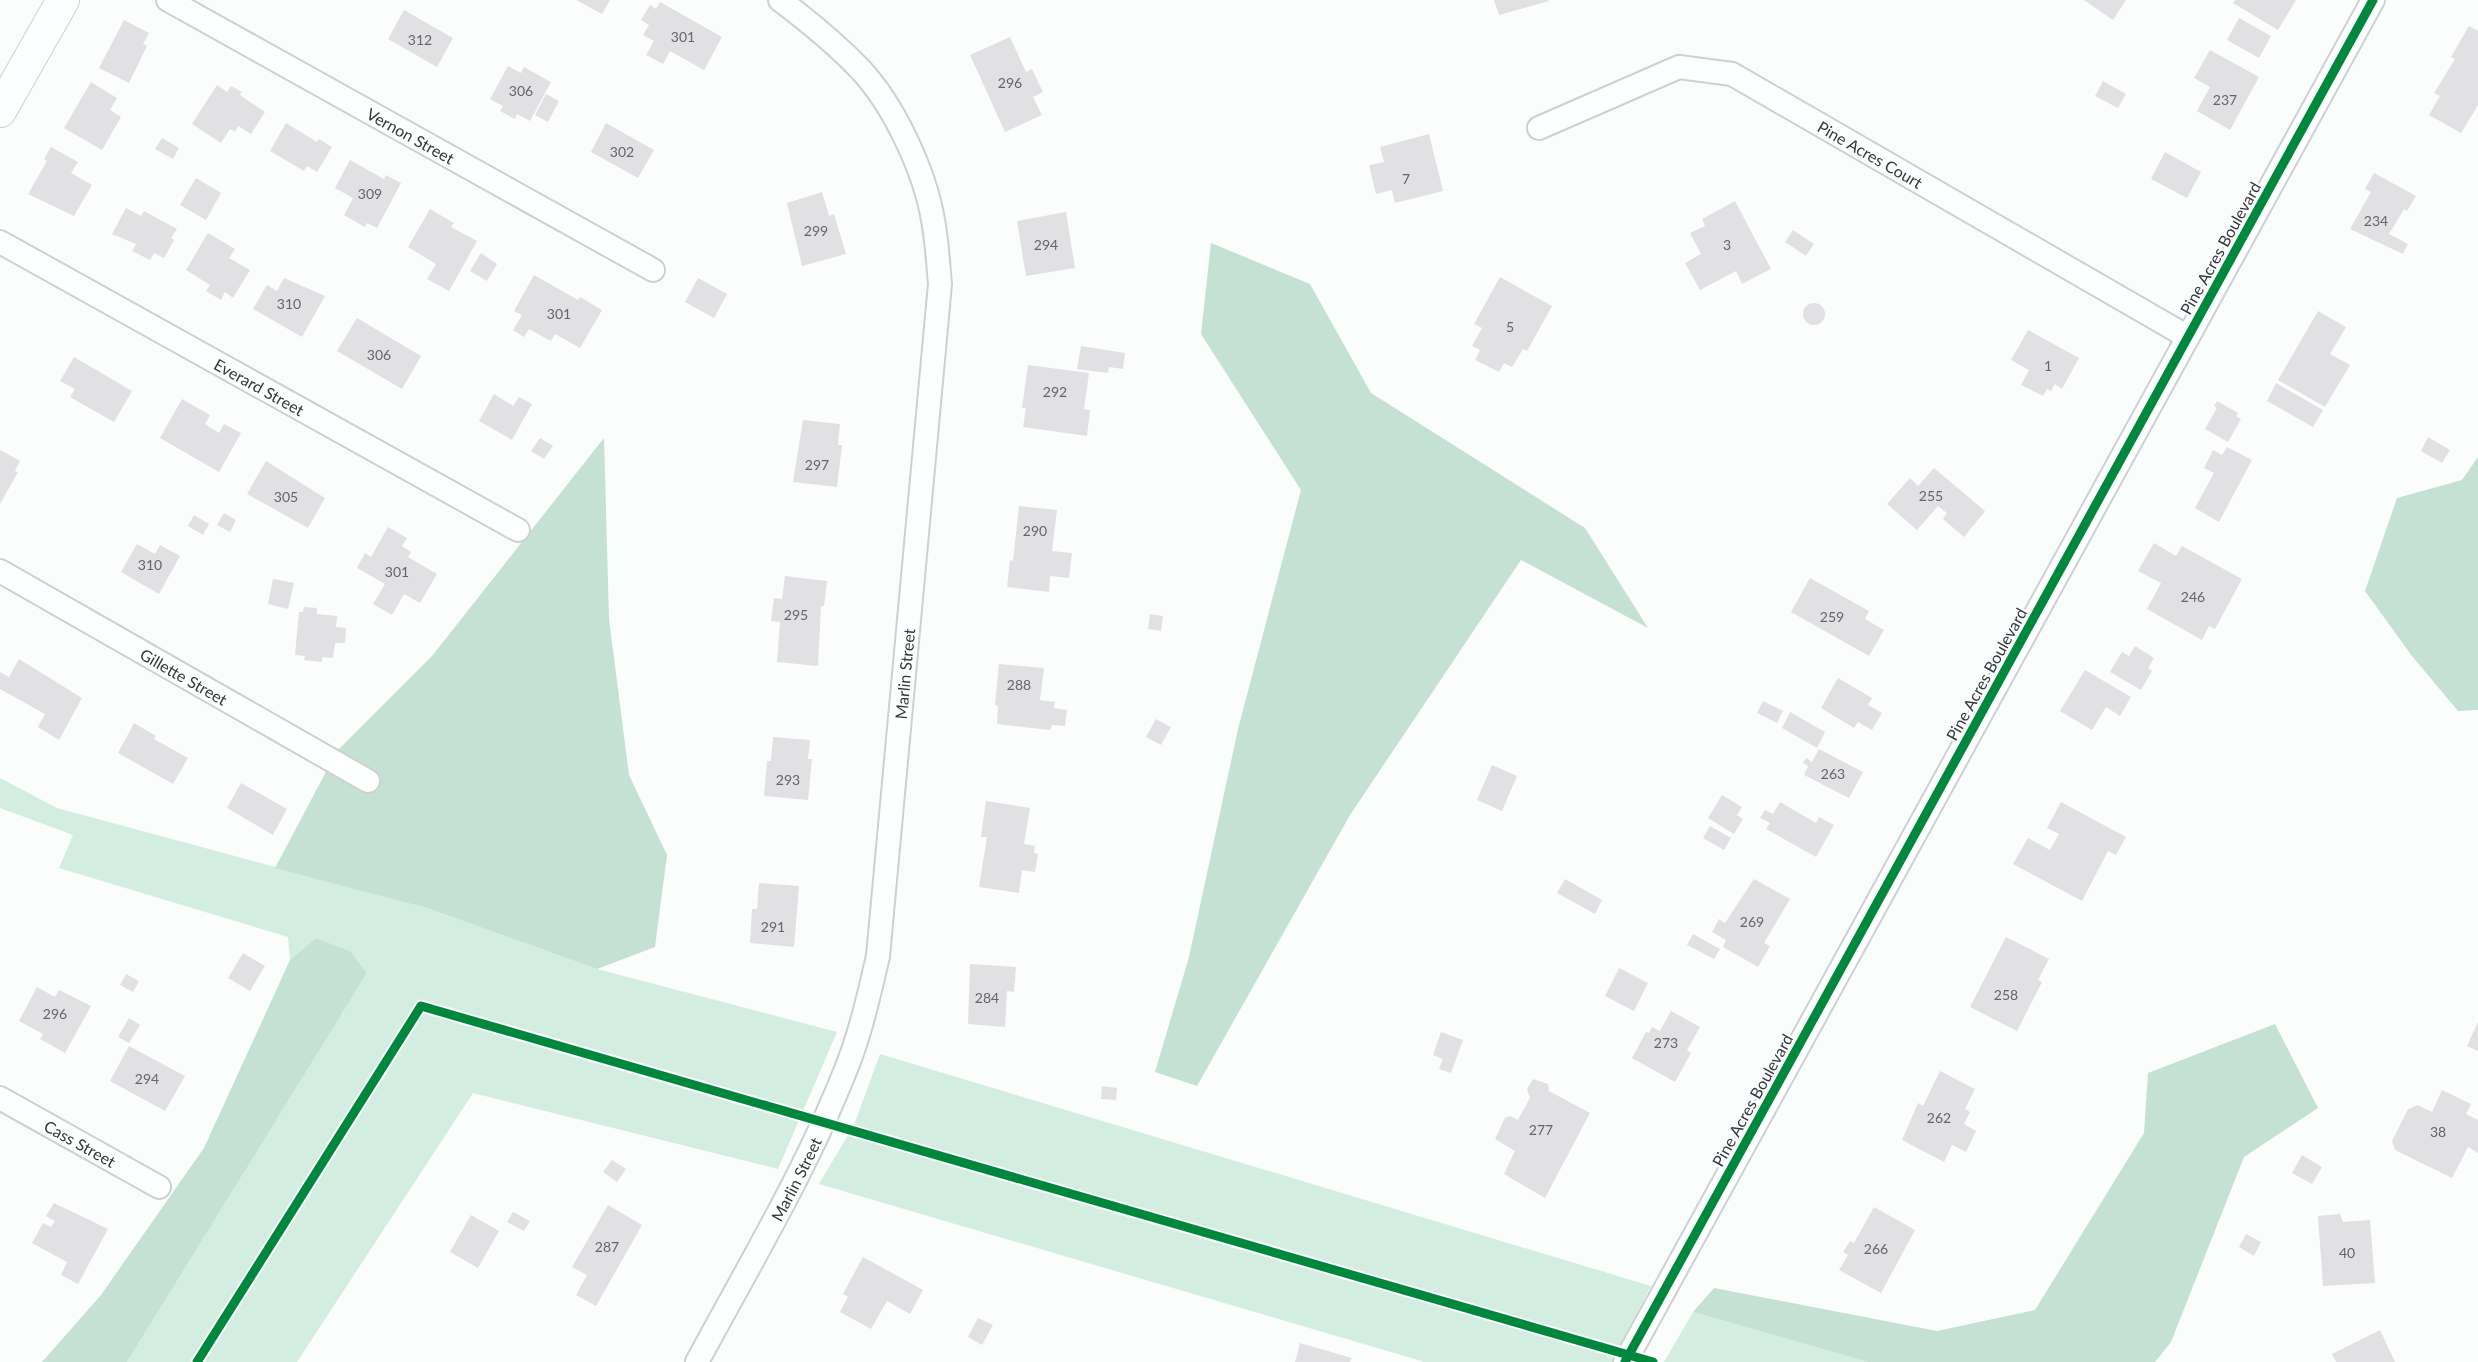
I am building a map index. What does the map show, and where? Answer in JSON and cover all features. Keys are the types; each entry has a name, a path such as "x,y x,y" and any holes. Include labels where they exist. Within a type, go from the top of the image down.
{"street":[{"path":"0,111 63,0"},
{"name":"Vernon Street","path":"168,0 653,270"},
{"name":"Marlin Street","path":"697,1362 810,1150 845,1072 865,1012 878,956 940,284 933,219 916,162 888,109 861,70 819,30 780,0"},
{"name":"Pine Acres Boulevard","path":"1625,1362 2373,0"},
{"name":"Pine Acres Court","path":"1539,128 1679,67 1732,74 2188,337"},
{"name":"Everard Street","path":"0,242 518,530"},
{"name":"Gillette Street","path":"0,571 368,781"},
{"name":"Cass Street","path":"0,1098 159,1187"}],"green space":[{"path":"1211,243 1310,284 1371,393 1585,528 1648,628 1521,560 1350,815 1197,1086 1155,1072 1189,957 1238,729 1301,490 1201,334"},
{"path":"604,438 609,619 629,775 667,855 655,947 597,969 427,908 275,868 337,751 432,656"},
{"path":"2478,457 2478,710 2458,711 2412,656 2365,591 2397,498 2462,480"},
{"path":"0,778 57,808 427,908 597,969 837,1032 778,1169 473,1093 297,1362 127,1362 367,973 350,951 316,938 290,960 288,937 59,868 73,835 0,808"},
{"path":"316,938 350,951 367,973 127,1362 42,1362 101,1295 204,1148 290,960"},
{"path":"2275,1024 2318,1108 2244,1157 2171,1342 2155,1362 1868,1362 1693,1312 1714,1288 1937,1331 2035,1310 2144,1133 2148,1073"},
{"path":"880,1054 1651,1286 1612,1362 1425,1362 819,1184 854,1125"},
{"path":"1693,1312 1868,1362 1664,1362"}],"building":[{"path":"576,0 610,0 602,14"},
{"path":"1494,0 1548,0 1549,1 1499,15"},
{"path":"2084,0 2126,0 2113,20"},
{"path":"2235,0 2296,0 2278,30 2233,3"},
{"path":"660,2 722,37 704,70 670,51 663,64 646,55 654,41 643,35 649,25 641,20 650,5 656,9"},
{"path":"404,10 453,38 437,67 388,39"},
{"path":"2239,18 2271,36 2259,58 2227,40"},
{"path":"124,20 149,33 143,44 147,46 129,83 99,68"},
{"path":"2469,26 2478,31 2478,105 2461,133 2429,115 2440,96 2434,93 2455,59 2451,57"},
{"path":"1010,37 1026,72 1032,69 1043,92 1033,97 1042,115 1005,132 970,55"},
{"path":"2210,50 2259,77 2230,130 2197,111 2210,87 2194,78"},
{"path":"508,66 521,73 524,67 551,82 530,121 517,114 515,119 500,111 503,106 490,99"},
{"path":"2103,81 2126,94 2118,108 2095,96"},
{"path":"91,82 117,98 110,110 121,117 102,150 64,128"},
{"path":"217,85 227,92 231,86 242,92 240,95 265,112 251,134 238,126 235,132 230,129 221,143 192,124"},
{"path":"546,94 559,101 548,122 535,115"},
{"path":"286,123 317,142 319,139 332,147 317,172 307,166 304,171 270,151"},
{"path":"606,123 654,150 638,178 591,152"},
{"path":"1429,134 1443,191 1395,203 1392,190 1376,194 1369,165 1384,162 1380,147"},
{"path":"162,138 179,148 173,159 155,149"},
{"path":"51,147 78,162 71,173 92,185 74,216 28,194 47,161 44,159"},
{"path":"2165,152 2201,172 2187,198 2151,179"},
{"path":"350,160 384,179 386,175 401,183 377,228 367,223 365,227 344,215 353,198 335,188"},
{"path":"2374,173 2416,196 2407,211 2404,209 2389,234 2408,244 2403,254 2350,229 2371,192 2365,189"},
{"path":"196,178 221,193 206,220 180,205"},
{"path":"822,192 829,216 834,214 846,254 802,266 787,203"},
{"path":"1735,201 1771,269 1742,284 1736,271 1700,290 1685,263 1701,254 1690,233 1705,226 1702,219"},
{"path":"126,208 141,216 144,211 177,229 164,258 154,253 150,260 132,251 136,244 112,234"},
{"path":"430,209 454,223 451,227 477,241 449,291 427,279 436,264 408,247"},
{"path":"1066,212 1075,268 1026,276 1017,221"},
{"path":"1793,230 1814,244 1806,256 1785,242"},
{"path":"208,233 235,249 229,258 250,270 233,298 225,292 221,300 206,291 210,285 186,270"},
{"path":"481,253 497,264 487,281 470,271"},
{"path":"534,275 578,300 580,297 602,310 580,348 555,334 551,341 529,329 524,337 513,330 522,315 514,311"},
{"path":"1500,277 1552,306 1527,351 1523,349 1512,367 1504,363 1499,372 1475,360 1480,350 1472,346 1482,328 1474,324"},
{"path":"284,278 325,296 302,337 253,309 267,285 277,291"},
{"path":"698,278 727,294 714,318 685,302"},
{"path":"1814,303 1824,310 1825,314 1818,324 1814,325 1804,318 1803,314 1810,304"},
{"path":"2318,311 2346,327 2330,354 2350,365 2325,407 2278,380"},
{"path":"357,318 421,356 402,389 337,351"},
{"path":"2028,330 2079,358 2062,389 2055,384 2051,391 2047,389 2043,396 2021,385 2029,370 2011,360"},
{"path":"1081,346 1125,353 1123,369 1109,367 1108,373 1077,369"},
{"path":"74,357 132,391 114,422 70,397 75,389 60,381"},
{"path":"1028,365 1089,373 1084,409 1090,410 1087,436 1023,427 1026,408 1022,408"},
{"path":"2276,383 2323,410 2313,427 2267,401"},
{"path":"494,394 513,406 519,397 532,404 512,440 479,421"},
{"path":"182,399 210,415 205,424 219,433 224,424 241,433 219,472 160,438"},
{"path":"2217,401 2238,413 2236,416 2241,419 2228,442 2205,429 2217,408 2214,406"},
{"path":"803,420 840,424 838,445 842,445 837,487 793,482"},
{"path":"2428,437 2450,450 2442,463 2421,451"},
{"path":"540,438 553,446 544,459 531,451"},
{"path":"2227,447 2252,460 2219,522 2195,508 2214,473 2204,468 2213,450 2222,455"},
{"path":"0,450 20,461 15,471 18,472 0,504"},
{"path":"266,461 325,498 308,528 247,494"},
{"path":"1934,468 1985,511 1964,537 1943,519 1947,513 1938,506 1917,530 1887,504 1910,478 1918,486"},
{"path":"1019,506 1057,510 1052,551 1072,553 1069,578 1050,576 1049,592 1007,587 1010,560 1013,561"},
{"path":"224,513 236,520 230,532 217,525"},
{"path":"194,515 209,524 203,535 188,526"},
{"path":"388,527 407,538 402,546 411,552 408,557 437,574 420,603 404,594 392,615 373,604 385,584 357,568 365,553 371,557"},
{"path":"2154,543 2176,556 2182,546 2242,579 2215,629 2209,626 2202,640 2147,609 2161,583 2138,571"},
{"path":"137,544 155,554 160,545 180,556 159,594 121,572"},
{"path":"785,576 827,581 824,606 821,606 818,666 777,662 780,622 771,621 774,598 782,599"},
{"path":"1810,578 1869,611 1865,619 1884,630 1869,656 1791,612"},
{"path":"273,579 294,583 288,609 268,604"},
{"path":"304,607 317,608 317,614 337,616 336,627 346,628 345,643 335,643 333,658 322,657 322,662 304,660 305,656 295,655 299,612 303,612"},
{"path":"1150,614 1163,616 1161,631 1148,629"},
{"path":"2135,646 2154,658 2148,668 2152,671 2141,690 2110,672 2122,652 2129,656"},
{"path":"19,659 82,698 59,740 38,727 45,714 0,689 0,672 9,677"},
{"path":"999,664 1044,668 1040,700 1055,702 1054,708 1067,710 1065,726 1052,725 1050,730 997,724 998,706 995,705"},
{"path":"2085,670 2131,697 2120,716 2106,707 2092,730 2060,711"},
{"path":"1838,678 1872,698 1868,705 1882,713 1872,730 1858,722 1854,728 1821,708"},
{"path":"1763,701 1783,711 1777,723 1757,713"},
{"path":"1790,712 1825,732 1817,748 1782,728"},
{"path":"1156,719 1171,727 1161,745 1146,737"},
{"path":"134,723 156,736 154,739 188,758 173,784 118,753"},
{"path":"773,737 810,740 808,759 812,759 808,800 764,796 767,761 771,761"},
{"path":"1819,749 1863,772 1849,798 1804,775 1808,766 1803,763 1806,758 1812,762"},
{"path":"1492,765 1517,776 1502,811 1477,800"},
{"path":"241,783 287,809 273,835 227,808"},
{"path":"1722,795 1742,807 1737,815 1743,819 1734,834 1708,818"},
{"path":"986,801 1030,808 1024,844 1035,846 1034,853 1038,854 1035,872 1022,870 1019,893 979,887 987,837 981,837"},
{"path":"1780,802 1816,823 1819,817 1834,825 1816,857 1766,829 1770,823 1760,818 1765,810 1773,814"},
{"path":"2061,802 2126,837 2116,855 2108,851 2082,901 2013,864 2028,838 2050,850 2059,834 2047,828"},
{"path":"1710,826 1731,838 1724,850 1703,838"},
{"path":"1565,879 1602,900 1595,914 1557,893"},
{"path":"1754,879 1790,899 1764,943 1770,946 1758,967 1723,947 1726,940 1712,932 1719,919 1725,923"},
{"path":"759,883 799,886 794,947 750,943 752,909 757,909"},
{"path":"1693,934 1720,949 1714,959 1687,945"},
{"path":"2006,937 2049,959 2038,980 2042,982 2017,1031 1970,1007"},
{"path":"243,953 265,966 250,991 228,978"},
{"path":"970,964 1016,967 1014,992 1007,991 1005,1027 968,1024"},
{"path":"1619,968 1648,983 1634,1011 1605,996"},
{"path":"126,974 139,981 133,992 120,985"},
{"path":"37,987 55,997 59,990 91,1006 65,1053 40,1039 43,1034 19,1021"},
{"path":"1671,1011 1700,1027 1687,1050 1691,1053 1675,1082 1632,1058 1646,1032 1649,1033 1652,1027 1660,1031"},
{"path":"129,1018 140,1025 129,1043 118,1037"},
{"path":"2478,1022 2478,1051 2467,1046"},
{"path":"1441,1032 1463,1040 1451,1073 1439,1069 1443,1059 1433,1055"},
{"path":"129,1046 185,1076 165,1111 110,1081"},
{"path":"1940,1071 1975,1089 1965,1109 1970,1112 1964,1124 1976,1131 1966,1152 1952,1145 1944,1162 1902,1140 1918,1103 1923,1106"},
{"path":"1533,1079 1548,1084 1549,1091 1590,1113 1545,1198 1504,1174 1515,1151 1495,1139 1505,1118 1510,1116 1518,1120 1530,1098 1527,1089"},
{"path":"1102,1086 1117,1088 1116,1100 1101,1099"},
{"path":"2442,1090 2471,1104 2466,1114 2478,1120 2478,1153 2468,1147 2452,1178 2395,1150 2392,1141 2408,1109 2418,1105 2432,1112"},
{"path":"2302,1155 2322,1167 2312,1184 2292,1173"},
{"path":"612,1160 626,1169 617,1182 603,1172"},
{"path":"54,1203 108,1229 78,1284 61,1275 67,1262 32,1243 43,1223 51,1227 55,1221 46,1216"},
{"path":"608,1205 642,1225 596,1306 576,1295 587,1275 572,1267"},
{"path":"1874,1207 1915,1230 1881,1293 1839,1270 1848,1255 1843,1252 1850,1241 1854,1243"},
{"path":"513,1212 530,1221 524,1231 507,1222"},
{"path":"2340,1214 2343,1222 2370,1220 2375,1283 2323,1286 2318,1216"},
{"path":"471,1215 499,1231 478,1268 450,1252"},
{"path":"2246,1234 2261,1242 2254,1256 2239,1247"},
{"path":"863,1257 923,1290 910,1314 887,1301 871,1329 840,1312 848,1297 843,1294"},
{"path":"978,1318 993,1325 982,1345 968,1337"},
{"path":"2380,1330 2395,1362 2336,1362 2332,1354"},
{"path":"1300,1343 1352,1358 1350,1362 1295,1362"}],"cycle path":[{"path":"1625,1362 2373,0"},
{"path":"197,1362 421,1006 1653,1362"}]}
